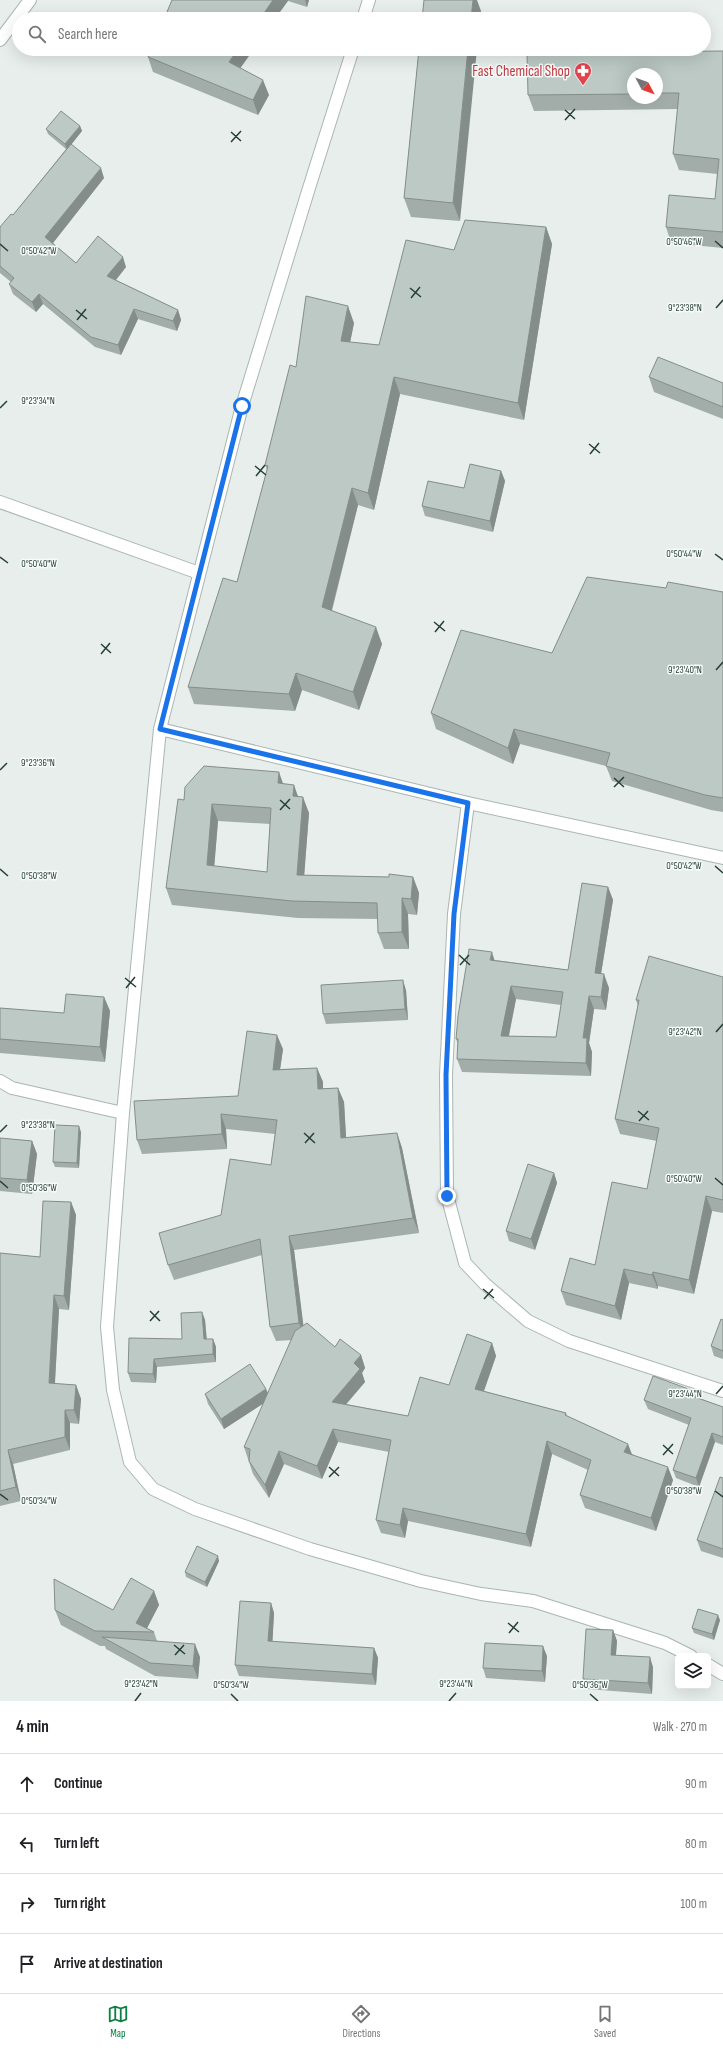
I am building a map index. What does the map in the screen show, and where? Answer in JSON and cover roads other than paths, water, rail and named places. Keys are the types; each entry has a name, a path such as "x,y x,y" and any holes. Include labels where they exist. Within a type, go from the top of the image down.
{"street":[{"path":"21,12 30,0"},
{"path":"365,12 369,0"},
{"path":"0,40 12,24"},
{"path":"351,56 308,188 242,406 160,729 123,1112 107,1327 113,1390 130,1462 153,1489 195,1509 310,1549 420,1582 481,1594 532,1601 664,1643 685,1653"},
{"path":"0,502 199,573"},
{"path":"160,729 468,803 723,858"},
{"path":"468,803 454,914 446,1075 447,1196 465,1263 485,1284 528,1321 569,1341 723,1391"},
{"path":"0,1081 12,1088 123,1112"},
{"path":"711,1667 723,1674"}],"place":[{"name":"Fast Chemical Shop","path":"583,86"}]}
